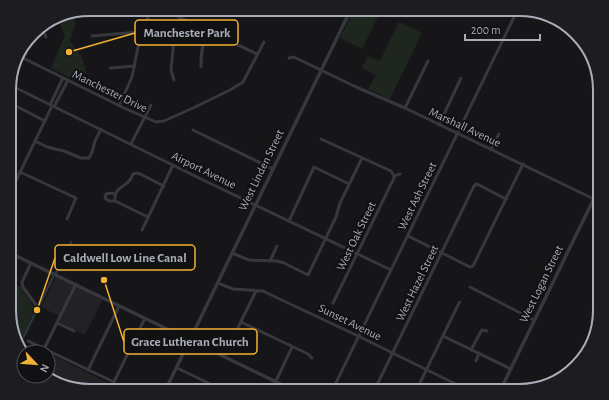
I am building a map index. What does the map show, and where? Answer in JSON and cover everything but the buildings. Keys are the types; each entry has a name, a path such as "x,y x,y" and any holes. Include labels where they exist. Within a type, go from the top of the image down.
{"street":[{"path":"119,106 132,77 135,66 139,32 148,16"},
{"name":"West Linden Street","path":"169,384 348,16"},
{"name":"West Ash Street","path":"335,384 515,16"},
{"path":"174,80 171,70 172,56 175,30 180,17 258,54"},
{"path":"201,67 202,48 207,31"},
{"path":"44,32 46,37"},
{"path":"92,36 139,32"},
{"name":"Manchester Drive","path":"23,58 119,106 156,122 164,121 230,90 243,82 264,42"},
{"name":"Marshall Avenue","path":"289,58 294,57 404,108 593,199"},
{"path":"404,108 428,61"},
{"path":"110,68 135,66"},
{"path":"16,180 52,106 63,78"},
{"path":"439,125 461,78"},
{"path":"52,106 68,80"},
{"name":"Airport Avenue","path":"16,88 390,270"},
{"path":"131,144 151,105"},
{"path":"16,106 45,121"},
{"path":"89,158 101,129"},
{"path":"193,130 273,169"},
{"path":"491,149 499,134"},
{"path":"321,139 391,171 394,176 400,174"},
{"path":"35,141 47,147 64,151 82,158 89,158"},
{"path":"89,158 92,162"},
{"path":"232,253 249,260 277,261 284,263 308,275 362,158"},
{"path":"408,236 466,265 473,266 523,164"},
{"path":"142,230 174,166"},
{"path":"289,221 314,167 349,184"},
{"path":"20,172 76,198 67,219"},
{"path":"115,201 116,192 130,181 133,174 138,173 164,186"},
{"name":"West Oak Street","path":"333,304 394,176"},
{"name":"West Hazel Street","path":"378,384 474,186 476,184 506,199"},
{"path":"115,194 108,193 105,196 109,201 115,201 148,217"},
{"name":"West Logan Street","path":"504,384 593,199"},
{"path":"270,261 277,246"},
{"path":"16,256 280,384"},
{"path":"31,263 22,282 23,287 36,305"},
{"name":"Sunset Avenue","path":"218,283 233,289 263,291 359,336 455,384"},
{"path":"46,344 76,284"},
{"path":"470,287 534,320"},
{"path":"224,356 256,291"},
{"path":"419,384 460,302"},
{"path":"88,370 119,306"},
{"path":"56,355 114,382 145,318"},
{"path":"241,322 308,354 312,358"},
{"path":"57,323 74,331"},
{"path":"471,350 482,330 487,331"},
{"path":"443,336 511,369"},
{"path":"28,341 34,344"},
{"path":"276,382 292,347"},
{"path":"476,361 479,353"},
{"path":"177,368 210,384"}],"shaded area":[{"path":"351,16 378,16 362,49 340,38"},
{"path":"75,18 75,25 70,41 82,57 86,72 81,83 51,68 65,35 59,23"},
{"path":"399,22 422,33 390,99 368,89 376,75 362,68 368,56 380,61"},
{"path":"111,249 121,253 124,257 122,261 111,256 109,261 113,263 111,267 108,270 103,271 101,269 103,265 101,264 107,251"},
{"path":"56,277 103,299 85,335 59,323 61,317 41,307"},
{"path":"20,286 35,309 23,335 20,333 17,325 16,287"},
{"path":"56,357 110,384 80,383 66,380 57,376"}],"waterway":[{"path":"56,273 71,242"},
{"path":"24,336 53,277"}],"place":[{"name":"Manchester Park","path":"69,52"},
{"name":"Grace Lutheran Church","path":"104,280"},
{"name":"Caldwell Low Line Canal","path":"37,310"}]}
